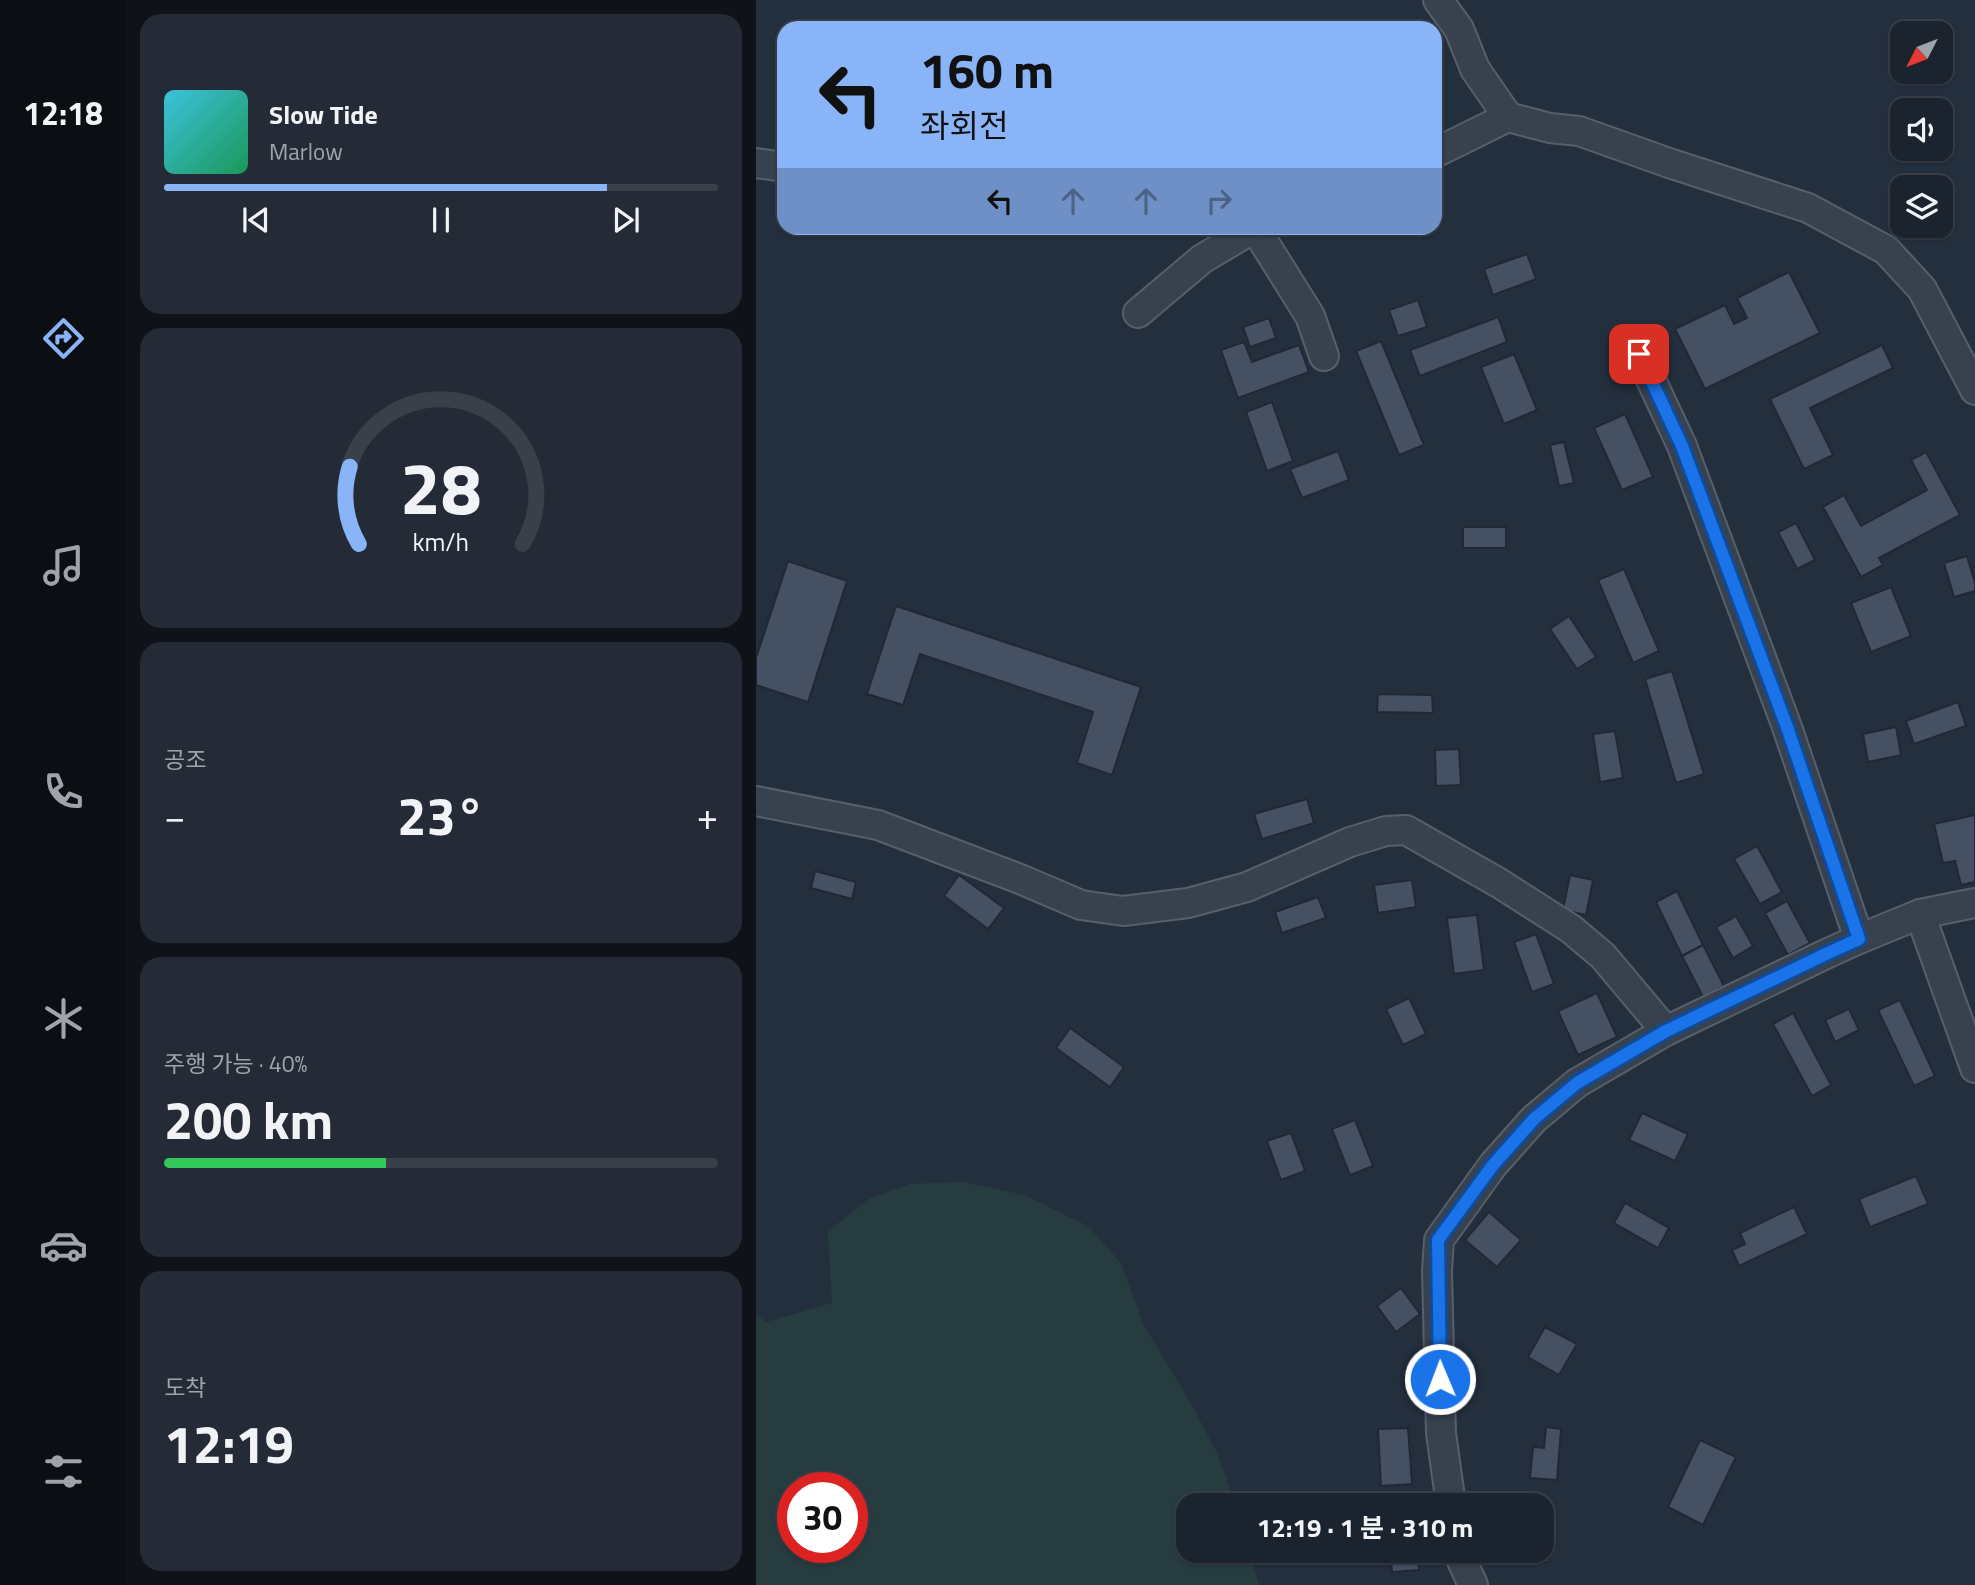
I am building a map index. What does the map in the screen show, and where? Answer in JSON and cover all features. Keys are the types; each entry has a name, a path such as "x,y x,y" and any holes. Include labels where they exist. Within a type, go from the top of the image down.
{"street":[{"path":"1438,0 1459,29 1475,69 1508,117 1550,128 1579,131 1808,208 1886,250 1922,289 1975,390"},
{"path":"1442,150 1508,117"},
{"path":"756,163 777,166"},
{"path":"1139,313 1202,259 1243,235"},
{"path":"1259,235 1310,316 1324,356"},
{"path":"1639,354 1682,446 1787,727 1859,939"},
{"path":"756,801 878,825 1081,905 1123,911 1188,902 1247,887 1350,842 1386,831 1406,830 1499,883 1571,929 1604,956 1666,1031"},
{"path":"1449,1493 1441,1433 1438,1240 1493,1165 1534,1119 1577,1083 1666,1031 1859,939 1920,914 1975,902"},
{"path":"1920,914 1975,1068"},
{"path":"1463,1563 1473,1585"}],"green space":[{"path":"965,1182 1024,1195 1088,1226 1121,1263 1143,1323 1192,1405 1217,1453 1232,1493 1176,1493 1176,1563 1253,1563 1259,1585 756,1585 756,1314 766,1322 832,1303 828,1231 869,1199 909,1184"}],"building":[{"path":"1527,254 1536,279 1493,295 1484,269"},
{"path":"1789,272 1820,333 1705,389 1675,329 1725,305 1734,324 1747,318 1737,298"},
{"path":"1418,300 1427,327 1398,336 1389,310"},
{"path":"1498,317 1507,342 1420,376 1410,350"},
{"path":"1269,318 1276,338 1250,347 1243,327"},
{"path":"1381,341 1424,445 1399,455 1356,351"},
{"path":"1244,342 1252,362 1299,345 1309,372 1238,398 1221,350"},
{"path":"1882,345 1893,368 1810,408 1833,455 1804,469 1770,399"},
{"path":"1514,354 1537,410 1504,424 1481,367"},
{"path":"1272,402 1293,461 1267,471 1246,412"},
{"path":"1625,414 1653,477 1622,490 1594,428"},
{"path":"1564,442 1574,483 1559,486 1550,445"},
{"path":"1338,451 1349,480 1302,498 1290,469"},
{"path":"1926,452 1960,515 1879,558 1883,565 1861,577 1823,507 1844,495 1861,526 1927,490 1911,460"},
{"path":"1796,523 1815,560 1797,569 1778,532"},
{"path":"1463,527 1506,527 1506,548 1463,548"},
{"path":"1967,556 1975,591 1954,597 1944,563"},
{"path":"788,561 847,581 808,702 756,685 756,658"},
{"path":"1624,569 1659,651 1633,663 1598,580"},
{"path":"1891,587 1911,636 1871,652 1851,603"},
{"path":"896,606 1141,687 1112,775 1077,763 1093,712 920,654 903,705 867,694"},
{"path":"1569,616 1596,657 1577,669 1550,629"},
{"path":"1672,671 1704,774 1676,783 1645,679"},
{"path":"1378,694 1432,695 1433,713 1377,712"},
{"path":"1958,702 1966,726 1914,744 1906,721"},
{"path":"1896,727 1901,755 1868,762 1863,734"},
{"path":"1615,731 1623,778 1600,782 1593,734"},
{"path":"1459,749 1461,785 1436,786 1435,750"},
{"path":"1307,799 1314,823 1262,839 1254,814"},
{"path":"1975,815 1975,882 1961,885 1955,861 1943,863 1934,824"},
{"path":"1757,846 1782,892 1760,904 1734,859"},
{"path":"815,871 856,882 852,899 811,888"},
{"path":"959,875 1004,908 988,929 944,896"},
{"path":"1570,875 1593,880 1586,915 1563,910"},
{"path":"1412,880 1416,907 1378,913 1374,885"},
{"path":"1677,891 1703,945 1682,956 1656,902"},
{"path":"1318,897 1326,918 1282,933 1275,912"},
{"path":"1787,901 1810,943 1788,955 1765,913"},
{"path":"1477,915 1484,970 1454,974 1447,918"},
{"path":"1736,916 1753,946 1733,958 1716,927"},
{"path":"1536,934 1554,984 1532,992 1514,942"},
{"path":"1703,945 1724,986 1703,997 1682,956"},
{"path":"1597,993 1617,1037 1578,1055 1558,1011"},
{"path":"1409,998 1426,1034 1403,1045 1386,1009"},
{"path":"1900,1000 1935,1076 1914,1086 1878,1010"},
{"path":"1849,1009 1859,1030 1835,1042 1825,1020"},
{"path":"1793,1013 1831,1085 1812,1096 1773,1024"},
{"path":"1070,1028 1124,1067 1110,1087 1056,1048"},
{"path":"1642,1113 1688,1134 1675,1161 1629,1140"},
{"path":"1355,1120 1373,1166 1350,1175 1332,1129"},
{"path":"1291,1133 1305,1171 1281,1180 1267,1141"},
{"path":"1916,1176 1928,1204 1870,1227 1859,1199"},
{"path":"1625,1203 1669,1228 1658,1248 1614,1223"},
{"path":"1794,1207 1807,1234 1739,1266 1732,1250 1745,1244 1740,1233"},
{"path":"1489,1212 1521,1240 1497,1267 1465,1240"},
{"path":"1401,1288 1420,1314 1396,1332 1377,1306"},
{"path":"1545,1327 1577,1344 1559,1375 1528,1357"},
{"path":"1546,1427 1561,1429 1557,1480 1530,1478 1533,1447 1544,1448"},
{"path":"1408,1428 1412,1484 1381,1486 1378,1429"},
{"path":"1700,1440 1736,1457 1703,1525 1668,1507"},
{"path":"1391,1563 1418,1563 1419,1570 1392,1572"}],"route":[{"path":"1440,1379 1438,1240 1493,1165 1534,1119 1577,1083 1666,1031 1859,939 1787,727 1682,446 1639,354"}]}
